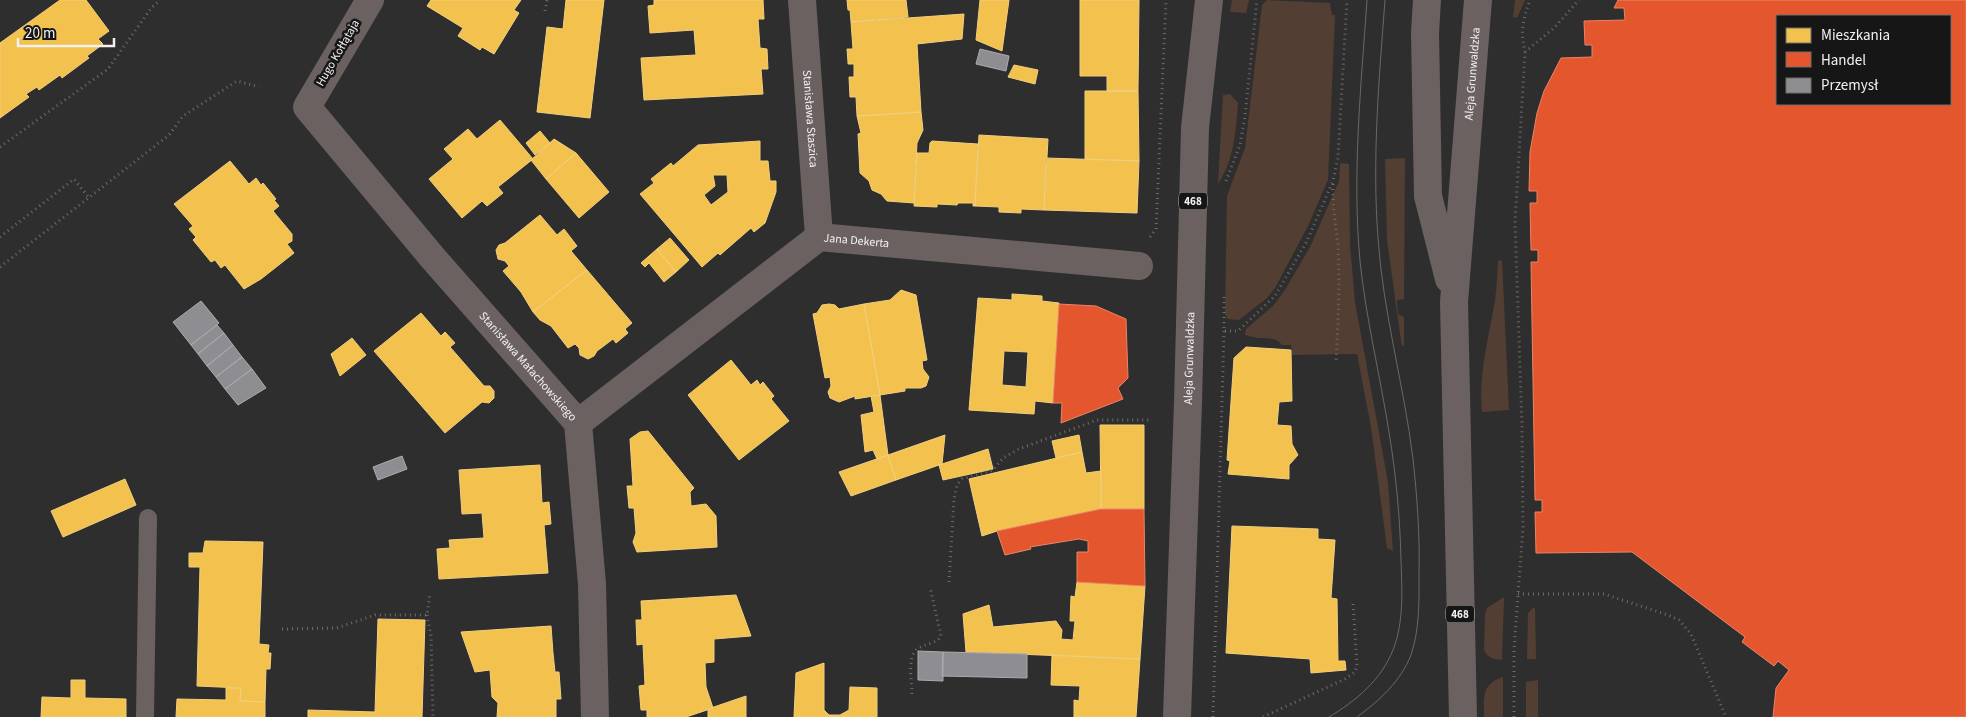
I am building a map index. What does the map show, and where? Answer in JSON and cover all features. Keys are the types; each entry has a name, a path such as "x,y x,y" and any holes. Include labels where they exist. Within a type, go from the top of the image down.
{"main road":[{"name":"Hugo Kołłątaja","path":"307,107 370,0"},
{"name":"Stanisława Staszica","path":"802,0 819,236"},
{"name":"Aleja Grunwaldzka","path":"1177,717 1195,128 1208,0"},
{"path":"1427,0 1425,33 1428,196 1454,302"},
{"name":"Aleja Grunwaldzka","path":"1463,717 1454,302 1478,0"},
{"name":"Stanisława Małachowskiego","path":"307,107 437,263 578,423 592,584 595,717"},
{"name":"Jana Dekerta","path":"578,423 819,236 1139,266"}],"lane":[{"path":"145,717 148,518"}],"path":[{"path":"0,147 108,69 152,8 160,0"},
{"path":"545,12 547,0"},
{"path":"1148,240 1156,229 1166,0"},
{"path":"1225,184 1240,145 1245,116 1257,0"},
{"path":"1336,362 1339,283 1338,244 1332,207 1333,181 1338,157 1347,0"},
{"path":"1514,717 1514,650 1523,527 1515,223 1526,52 1522,39 1522,22 1530,0"},
{"path":"1526,52 1554,28 1580,0"},
{"path":"0,267 169,135 183,116 237,81 260,87"},
{"path":"0,237 74,179 89,198"},
{"path":"1224,331 1238,331 1275,296 1307,241 1333,181"},
{"path":"1213,717 1224,291"},
{"path":"949,582 954,499 957,485 962,479 993,470 1003,458 1019,449 1097,420 1149,420"},
{"path":"912,694 911,661 914,654 919,649 938,640 940,636 930,587"},
{"path":"430,593 427,615 432,636 432,717"},
{"path":"1518,594 1604,594 1668,614 1679,620 1691,634 1726,717"},
{"path":"1263,717 1345,679 1355,672 1357,666 1353,602"},
{"path":"282,629 337,628 375,615 427,615"}],"shaded area":[{"path":"1232,0 1249,0 1246,13 1230,12"},
{"path":"1267,0 1330,3 1332,15 1335,15 1328,180 1308,226 1275,288 1267,298 1239,320 1228,319 1225,314 1227,196 1245,148 1262,5"},
{"path":"1515,0 1525,0 1517,18 1513,17"},
{"path":"1230,94 1238,103 1235,135 1228,165 1218,184 1223,95"},
{"path":"1405,158 1404,299 1397,300 1398,314 1404,317 1404,346 1402,346 1387,240 1385,159"},
{"path":"1340,163 1349,164 1350,245 1355,302 1388,482 1393,551 1387,548 1371,427 1357,354 1292,355 1291,345 1282,345 1273,339 1245,335 1246,329 1273,306 1285,290 1311,245 1339,181"},
{"path":"1502,260 1509,410 1482,412 1483,370 1495,300 1498,261"},
{"path":"1504,597 1502,660 1491,658 1484,650 1485,614 1487,608"},
{"path":"1535,608 1536,659 1527,659 1528,613"},
{"path":"1503,677 1503,717 1484,717 1485,692 1491,684"},
{"path":"1538,680 1538,717 1526,717 1526,682"}],"building: Mieszkania":[{"path":"60,0 86,0 109,31 98,39 103,44 87,56 89,58 62,78 60,75 39,90 37,87 26,94 29,97 0,118 0,43"},
{"path":"431,0 521,0 514,10 519,13 494,54 482,47 480,50 458,36 463,28 427,6"},
{"path":"566,0 604,0 590,118 537,112 547,27 563,29"},
{"path":"654,0 763,0 764,19 758,19 760,48 767,49 768,69 761,69 763,94 644,100 641,58 696,55 694,30 650,33 648,6 654,5"},
{"path":"847,0 906,0 908,17 851,22"},
{"path":"980,0 1009,0 1002,51 976,40"},
{"path":"1080,0 1139,0 1138,91 1107,91 1107,76 1080,76"},
{"path":"964,14 962,39 917,44 921,112 857,116 856,97 850,97 849,77 854,77 854,64 848,64 847,49 853,49 851,22"},
{"path":"1014,65 1038,70 1035,84 1008,77"},
{"path":"1085,91 1138,91 1139,161 1085,159"},
{"path":"921,112 923,130 917,143 914,203 887,201 881,194 872,190 869,181 860,173 858,134 861,133 857,116"},
{"path":"500,120 533,159 498,187 503,193 487,206 482,201 462,218 429,179 453,159 444,149 468,129 477,139"},
{"path":"540,131 550,143 535,155 526,143"},
{"path":"979,135 1048,139 1044,210 1021,209 1021,213 999,212 999,207 975,206"},
{"path":"554,139 576,153 546,179 531,160"},
{"path":"760,141 760,161 768,161 770,181 776,181 776,192 765,223 754,232 751,228 720,255 718,253 702,267 640,194 654,183 651,179 671,163 673,166 698,145","holes":["713,175 727,175 728,192 711,205 704,195 715,186"]},
{"path":"932,141 978,144 975,206 973,206 973,203 958,203 957,205 937,204 937,207 914,206 917,153 929,153"},
{"path":"576,153 609,192 579,218 546,179"},
{"path":"1046,158 1139,161 1137,213 1044,210"},
{"path":"230,161 249,184 256,178 261,185 263,183 276,199 274,200 279,206 273,211 292,234 292,241 287,244 294,253 261,279 244,289 225,265 221,268 215,260 211,262 193,240 196,237 189,229 193,226 174,204"},
{"path":"540,215 557,235 564,229 577,246 571,251 587,270 533,312 521,292 503,271 509,266 505,261 498,259 496,250 499,245 505,243"},
{"path":"670,238 689,260 676,272 657,249"},
{"path":"657,249 676,272 664,282 649,263 645,267 641,263"},
{"path":"587,270 632,323 625,329 628,333 616,343 613,339 588,359 580,355 579,348 575,344 568,348 551,326 540,320 533,312"},
{"path":"901,290 916,295 927,360 922,361 923,369 929,377 926,386 921,388 905,388 905,391 880,395 864,304 890,300"},
{"path":"1012,294 1042,296 1042,301 1059,303 1053,403 1035,401 1034,414 969,410 978,298 1012,300","holes":["1004,351 1028,352 1026,387 1002,385"]},
{"path":"864,304 880,395 855,399 855,396 839,402 830,398 828,392 831,386 830,377 825,378 813,314 817,313 822,305 835,305 839,309"},
{"path":"421,313 441,336 445,332 455,343 450,347 484,386 490,386 494,391 494,398 489,403 482,402 445,433 374,351"},
{"path":"352,338 366,355 340,376 331,354"},
{"path":"1246,347 1291,350 1292,401 1279,402 1277,425 1291,426 1292,444 1298,455 1289,465 1289,479 1228,474 1230,461 1227,460 1234,358"},
{"path":"731,360 751,385 757,380 760,385 763,382 774,396 771,399 789,421 739,460 688,395"},
{"path":"880,395 888,455 877,459 873,450 865,452 861,415 874,412 871,396"},
{"path":"1100,425 1144,425 1144,509 1101,509"},
{"path":"648,431 694,488 690,492 691,506 706,504 716,516 717,547 637,552 633,542 636,533 634,508 629,508 627,486 633,486 630,439 640,432"},
{"path":"945,435 942,464 896,480 888,455"},
{"path":"1079,435 1082,452 1056,458 1052,441"},
{"path":"988,449 993,469 943,480 939,465"},
{"path":"1082,452 1086,473 1101,471 1101,509 997,531 982,536 969,479"},
{"path":"888,455 896,480 851,496 839,472"},
{"path":"540,465 542,503 549,502 551,524 544,525 548,573 439,579 437,549 450,548 449,540 484,538 482,513 462,514 459,470"},
{"path":"125,479 136,505 63,537 51,511"},
{"path":"1232,526 1318,529 1318,539 1335,540 1331,598 1337,599 1338,661 1345,661 1346,670 1311,673 1310,659 1226,653"},
{"path":"205,541 263,542 259,644 269,645 268,653 271,653 270,669 266,669 265,702 240,701 241,688 197,686 200,567 189,567 189,553 203,553"},
{"path":"1077,582 1145,586 1140,659 966,652 963,614 989,605 993,627 1056,621 1062,630 1061,639 1073,640 1075,621 1070,621 1071,596 1075,597"},
{"path":"736,595 751,636 714,639 714,662 705,663 706,687 713,708 686,717 647,717 647,710 641,710 639,686 645,685 643,644 637,645 636,620 642,620 641,601"},
{"path":"378,619 425,620 422,717 308,717 308,710 375,712"},
{"path":"551,626 555,672 559,672 561,699 556,699 556,717 497,717 498,703 492,697 490,670 475,672 461,632"},
{"path":"1052,655 1140,659 1136,717 1074,717 1074,700 1079,701 1080,686 1051,685"},
{"path":"824,663 824,710 829,715 840,715 849,710 850,687 877,688 877,717 794,717 796,673"},
{"path":"71,680 85,680 85,698 126,699 126,717 41,717 42,697 71,698"},
{"path":"226,688 241,688 240,701 265,702 265,717 176,717 177,699 226,700"},
{"path":"746,696 746,717 708,717 708,709"}],"building: Handel":[{"path":"1618,0 1966,0 1966,717 1773,717 1776,688 1789,670 1778,661 1774,666 1742,642 1745,637 1632,552 1536,553 1535,512 1542,512 1542,500 1535,500 1531,262 1538,262 1538,250 1531,250 1530,203 1537,203 1537,191 1529,191 1530,152 1537,113 1544,91 1561,58 1592,57 1592,45 1585,45 1584,21 1625,20 1624,8 1614,8"},
{"path":"1059,304 1096,306 1126,319 1128,378 1118,388 1123,399 1061,423 1062,403 1053,403"},
{"path":"1101,509 1144,509 1145,586 1077,582 1077,552 1088,552 1088,541 1079,539 1030,547 1031,549 1005,555 997,531"}],"building: Przemysł":[{"path":"980,49 1009,56 1006,71 976,64"},
{"path":"201,301 219,323 191,345 173,322"},
{"path":"217,325 224,333 198,354 191,345"},
{"path":"224,333 233,345 207,366 198,354"},
{"path":"233,345 242,357 216,377 207,366"},
{"path":"242,357 252,369 225,389 216,377"},
{"path":"252,369 266,388 238,405 225,389"},
{"path":"402,456 407,469 378,480 373,467"},
{"path":"918,651 943,652 943,681 918,680"},
{"path":"943,652 1027,654 1027,678 942,676"}],"tram line":[{"path":"1329,717 1358,697 1382,671 1397,639 1401,606 1402,583 1396,480 1366,304 1358,228 1358,130 1367,0"},
{"path":"1357,717 1388,690 1407,664 1416,635 1419,603 1419,530 1413,459 1384,294 1376,208 1377,119 1385,0"}]}
